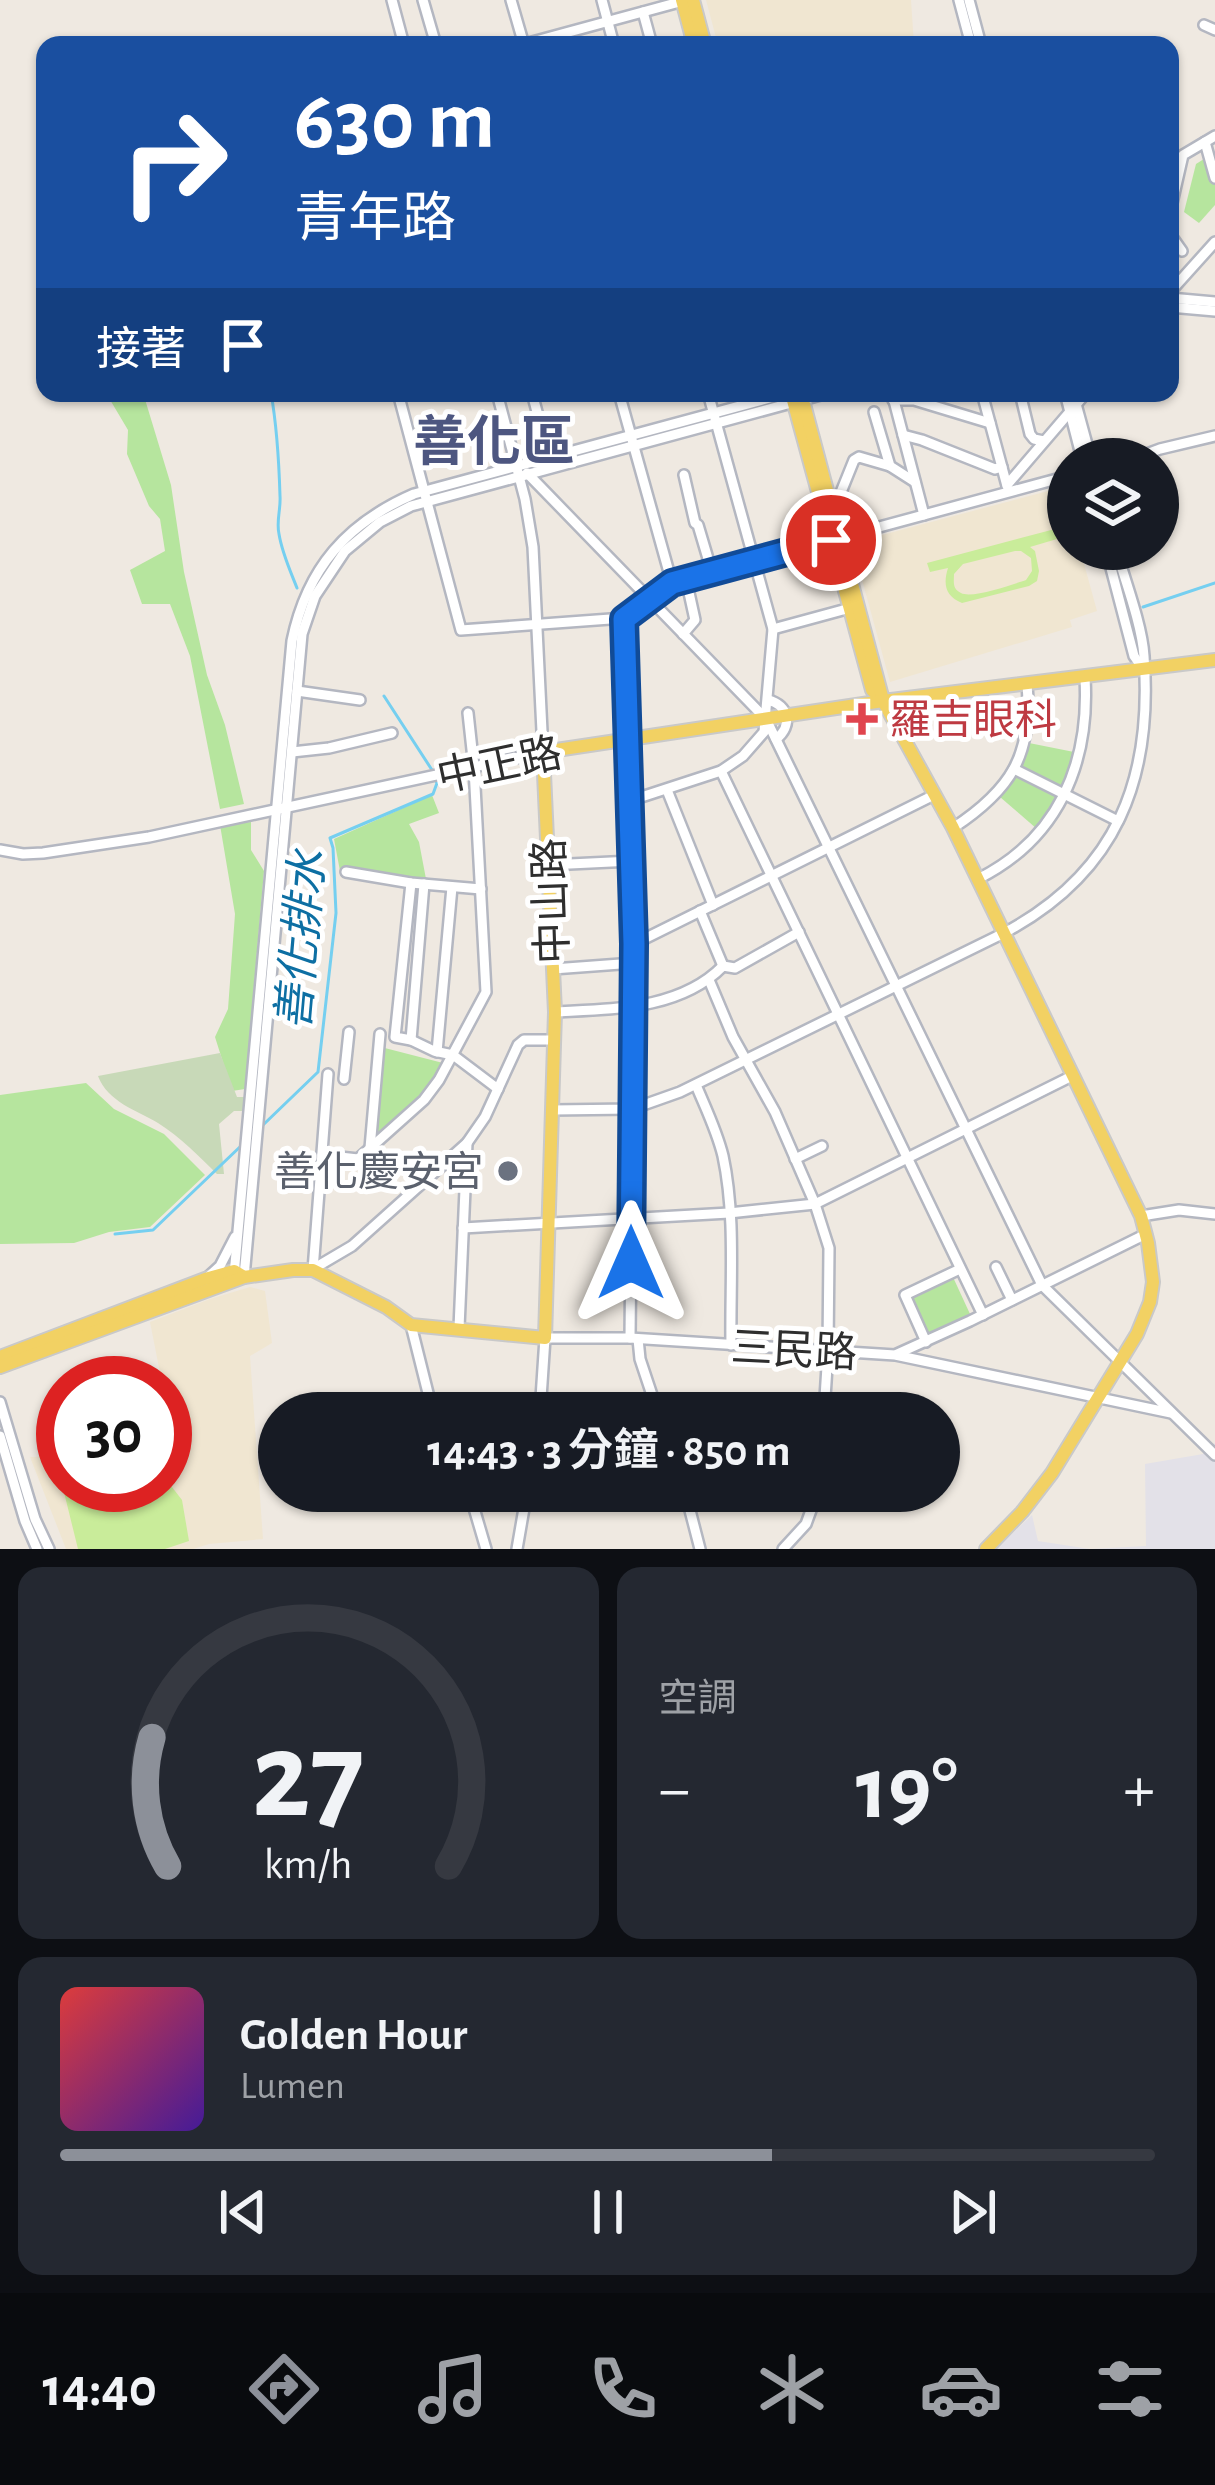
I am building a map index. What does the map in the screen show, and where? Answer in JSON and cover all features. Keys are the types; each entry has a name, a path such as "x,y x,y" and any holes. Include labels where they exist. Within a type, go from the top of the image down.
{"main road":[{"path":"686,0 692,36"},
{"path":"686,0 701,36"},
{"path":"797,402 833,512 836,539"},
{"path":"797,402 883,701 953,828 1141,1216 1152,1265 1150,1302 1137,1334 1052,1473 986,1549"},
{"name":"中正路","path":"543,752 883,701 1215,660"},
{"name":"中山路","path":"543,752 554,969 544,1338"},
{"path":"0,1357 205,1279 237,1276 313,1270 412,1324"},
{"path":"0,1366 237,1276"},
{"name":"三民路","path":"412,1324 544,1338"}],"street":[{"path":"392,0 402,36"},
{"path":"423,0 433,36"},
{"path":"511,0 521,36"},
{"path":"602,0 612,36"},
{"path":"556,36 686,0"},
{"path":"959,0 969,36"},
{"path":"968,0 978,36"},
{"path":"643,12 650,36"},
{"path":"1179,173 1183,155 1210,139 1215,178"},
{"path":"1179,284 1215,242"},
{"path":"1179,247 1182,251"},
{"path":"1179,296 1215,302"},
{"path":"1179,308 1215,311"},
{"path":"401,402 461,630 624,619 672,583 1047,481"},
{"name":"中山路","path":"500,402 521,471 533,547 543,752"},
{"path":"534,402 549,457"},
{"path":"621,402 672,583"},
{"path":"629,801 733,765 760,740 766,719 773,629 711,402"},
{"path":"715,418 742,402"},
{"path":"237,1276 283,807 292,640 336,545 378,512 773,402"},
{"path":"894,402 924,515"},
{"path":"921,402 990,423"},
{"path":"984,402 1008,489"},
{"path":"1022,402 1030,434 1044,441"},
{"path":"1071,402 1081,438"},
{"path":"1008,489 1079,402"},
{"path":"874,412 890,466"},
{"path":"903,435 995,469 1002,467"},
{"path":"1179,445 1215,436"},
{"path":"521,471 549,457 632,440"},
{"path":"833,512 859,457 890,466 915,482"},
{"path":"521,471 766,719 1042,1286 1215,1455"},
{"path":"684,475 712,572"},
{"path":"1111,570 1134,656 1143,669"},
{"path":"552,1110 632,1109 696,1085 1004,934 1071,885 1118,820 1143,748 1144,654 1122,570"},
{"path":"683,634 695,620 686,579"},
{"path":"283,807 306,604"},
{"path":"773,629 854,607"},
{"path":"624,619 634,944 634,1339 651,1392"},
{"path":"978,879 1029,843 1065,794 1084,733 1084,678"},
{"path":"953,828 999,792 1014,769 1028,723 1027,684"},
{"path":"296,692 360,700"},
{"path":"768,700 780,705 787,716 785,730 776,739"},
{"path":"322,1155 358,1159 424,1100 486,992 468,713"},
{"path":"746,722 760,740"},
{"path":"292,752 392,733"},
{"name":"中正路","path":"0,850 43,854 149,837 543,752"},
{"path":"1014,769 1118,820"},
{"path":"721,772 982,1315"},
{"path":"668,790 713,905"},
{"path":"634,944 934,795"},
{"path":"549,865 632,861"},
{"path":"346,872 481,889"},
{"path":"411,883 394,1036 453,1055 498,1089"},
{"path":"411,1040 424,884"},
{"path":"437,1052 452,886"},
{"path":"700,911 723,966"},
{"path":"723,966 735,968 799,932"},
{"path":"554,969 634,963"},
{"path":"554,1012 656,1002 710,980 723,966"},
{"path":"710,980 733,1037 795,1159 830,1248 825,1392"},
{"path":"344,1079 349,1032"},
{"path":"370,1148 380,1034"},
{"path":"313,1270 352,1246 467,1143 485,1117 518,1045 524,1040 554,1040"},
{"path":"313,1270 328,1074"},
{"path":"463,1228 729,1214 814,1204 1072,1076"},
{"path":"696,1085 721,1147 729,1214 730,1346"},
{"path":"237,1276 238,1232 252,1135"},
{"path":"459,1328 467,1143"},
{"path":"795,1159 822,1146"},
{"path":"1141,1216 1179,1210 1215,1214"},
{"path":"205,1279 220,1266 238,1232"},
{"path":"895,1355 1146,1234"},
{"path":"996,1267 1012,1300"},
{"path":"926,1342 904,1295 961,1269"},
{"path":"412,1324 428,1392"},
{"name":"中山路","path":"541,1392 544,1338"},
{"name":"三民路","path":"544,1338 895,1355 1172,1413"},
{"path":"0,1402 49,1549"},
{"path":"0,1436 37,1549"},
{"path":"475,1512 486,1549"},
{"path":"518,1549 524,1512"},
{"path":"690,1512 700,1549"},
{"path":"783,1549 810,1512"}],"shaded area":[{"path":"706,0 911,0 913,36 716,36"},
{"path":"1047,491 1047,570 1086,570 1097,611 1070,620 1072,627 890,682 852,543"},
{"path":"250,1287 265,1291 272,1343 250,1356 263,1539 193,1549 66,1549 52,1512 192,1512 192,1356 157,1356 150,1322"},
{"path":"1215,1443 1215,1549 1090,1549 1146,1546 1145,1464 1203,1454"},
{"path":"1032,1515 1038,1541 1090,1549 996,1549"}],"green space":[{"path":"1215,152 1215,205 1199,223 1184,212 1196,164"},
{"path":"111,402 146,402 171,485 207,675 244,804 220,809 190,656 170,604 142,604 130,570 165,551 160,519 149,506 127,454 128,430"},
{"path":"1047,531 1047,542 1030,547 1039,571 1037,581 1029,586 962,603 947,589 948,568 930,572 927,563","holes":["1015,551 1031,558 1032,571 1026,580 974,594 955,587 954,574 963,564"]},
{"path":"1024,742 1074,752 1062,786 1018,768"},
{"path":"1015,775 1057,796 1037,829 1000,797"},
{"path":"432,795 439,813 409,824 419,842 426,879 340,871 334,839"},
{"path":"251,822 251,850 264,871 245,1089 232,1091 215,1037 228,1009 235,914 220,825"},
{"path":"377,1046 443,1063 416,1104 376,1133"},
{"path":"220,1053 237,1097 245,1097 244,1111 234,1111 219,1124 224,1174 217,1174 166,1128 116,1099 98,1076"},
{"path":"86,1083 114,1109 164,1134 205,1175 150,1227 74,1243 0,1244 0,1095"},
{"path":"952,1275 970,1314 926,1334 908,1295"},
{"path":"69,1512 184,1512 189,1541 165,1549 78,1549"}],"waterway":[{"name":"善化排水","path":"272,402 279,470 278,529 297,588"},
{"path":"1143,607 1215,583"},
{"name":"善化排水","path":"384,696 432,770"},
{"name":"善化排水","path":"263,1125 318,1072 336,913 330,838 433,794 435,779"},
{"name":"善化排水","path":"115,1234 153,1230 243,1144"}],"place":[{"name":"羅吉眼科","path":"862,719"},
{"name":"善化慶安宮","path":"508,1171"}],"district":[{"name":"善化區","path":"494,441"}],"route":[{"path":"631,1263 634,944 624,619 672,583 831,540"}]}
